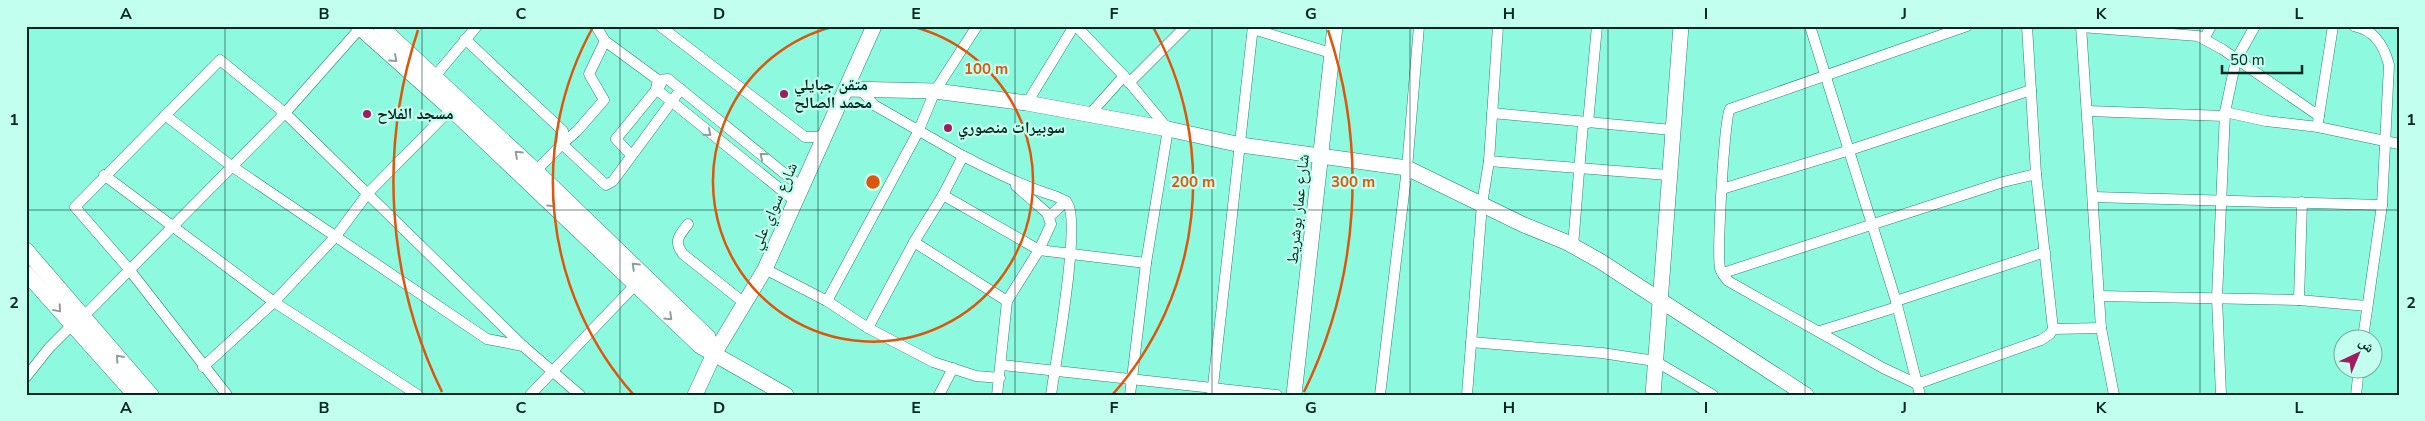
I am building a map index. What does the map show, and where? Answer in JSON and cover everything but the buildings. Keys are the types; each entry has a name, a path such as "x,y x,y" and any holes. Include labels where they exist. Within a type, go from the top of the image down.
{"street":[{"path":"380,26 452,109 532,176 636,284 700,346 786,395"},
{"path":"430,82 477,26"},
{"path":"596,26 605,41 660,83 681,89 798,194"},
{"path":"660,26 805,137 817,138 825,134"},
{"name":"شارع سواي علي","path":"695,395 714,354 743,302 765,269 825,134 854,90 874,26"},
{"path":"827,301 918,132 935,91 977,26"},
{"path":"1026,103 1075,26 1127,80 1168,129 1146,263 1130,395"},
{"path":"1090,114 1186,26"},
{"name":"شارع عمار بوشريط","path":"1294,395 1335,26"},
{"path":"1380,395 1407,168 1419,26"},
{"path":"1467,395 1482,204 1489,161 1498,26"},
{"path":"1573,246 1579,168 1597,26"},
{"path":"1653,395 1654,360 1661,302 1668,175 1681,26"},
{"path":"1810,26 1897,304 1919,390"},
{"path":"1919,390 1820,331 1728,281 1720,268 1726,124 1730,109 1825,74 1967,26"},
{"path":"1919,390 2041,340 2050,334 2053,328 2036,174 2027,26"},
{"path":"2204,39 2211,26"},
{"path":"2221,395 2217,298 2224,114 2228,89 2236,60 2255,26"},
{"path":"2318,127 2333,26"},
{"path":"2354,26 2367,30 2378,38 2385,51 2389,65 2382,205 2364,328"},
{"path":"26,377 50,348 128,268 173,227 230,165 285,113 360,27 430,82 708,337 714,354"},
{"path":"2117,394 2101,328 2081,27 2192,34 2204,39 2319,116"},
{"path":"1212,391 1253,28 1331,53"},
{"path":"465,39 563,131 562,144"},
{"path":"532,176 577,131 604,100 589,74 605,41"},
{"path":"227,395 128,268 75,207 104,175 220,60 285,113 523,346 580,395"},
{"path":"660,83 671,102 798,194"},
{"path":"631,155 616,139 660,83"},
{"path":"562,144 606,185 612,180 681,89"},
{"path":"854,90 935,91 1026,103 1168,129 1241,145 1407,168 1573,246 1600,261 1803,394"},
{"path":"854,90 874,105 918,132 963,156 997,173 1066,201"},
{"path":"1722,189 1850,150 2031,90"},
{"path":"204,367 274,302 336,236 368,193 452,109"},
{"path":"2088,111 2224,114 2318,127 2399,144"},
{"path":"1492,113 1672,130"},
{"path":"165,115 230,165 487,339 523,346"},
{"path":"868,328 963,156"},
{"path":"1489,161 1668,175"},
{"path":"997,173 1028,194 1049,217 1051,224 1039,250 1007,301 1002,365 997,395"},
{"path":"1723,274 2003,182 2036,174"},
{"path":"104,175 274,302 418,395"},
{"path":"943,195 1039,250 1146,263"},
{"path":"2093,197 2221,199 2382,205"},
{"path":"1049,217 1066,201"},
{"path":"1051,395 1071,255 1071,217 1066,201"},
{"path":"2299,300 2302,202"},
{"path":"688,224 678,238 677,246 683,254 743,302"},
{"path":"914,242 1007,301"},
{"path":"26,250 77,321 135,395"},
{"path":"1820,331 2044,252"},
{"path":"765,269 827,301 868,328 932,362 976,376 1000,378"},
{"path":"26,273 151,395"},
{"path":"530,395 636,284"},
{"path":"2099,296 2299,300 2367,306"},
{"path":"2053,328 2101,328"},
{"path":"1471,342 1602,353 1654,360 1713,395"},
{"path":"1002,365 1131,378 1212,391 1277,395"},
{"path":"939,395 953,368"},
{"path":"2356,395 2358,378"}],"place":[{"name":"متقن جبايلي محمد الصالح","path":"784,94"},
{"name":"مسجد الفلاح","path":"367,114"},
{"name":"سوبيرات منصوري","path":"948,128"}]}
